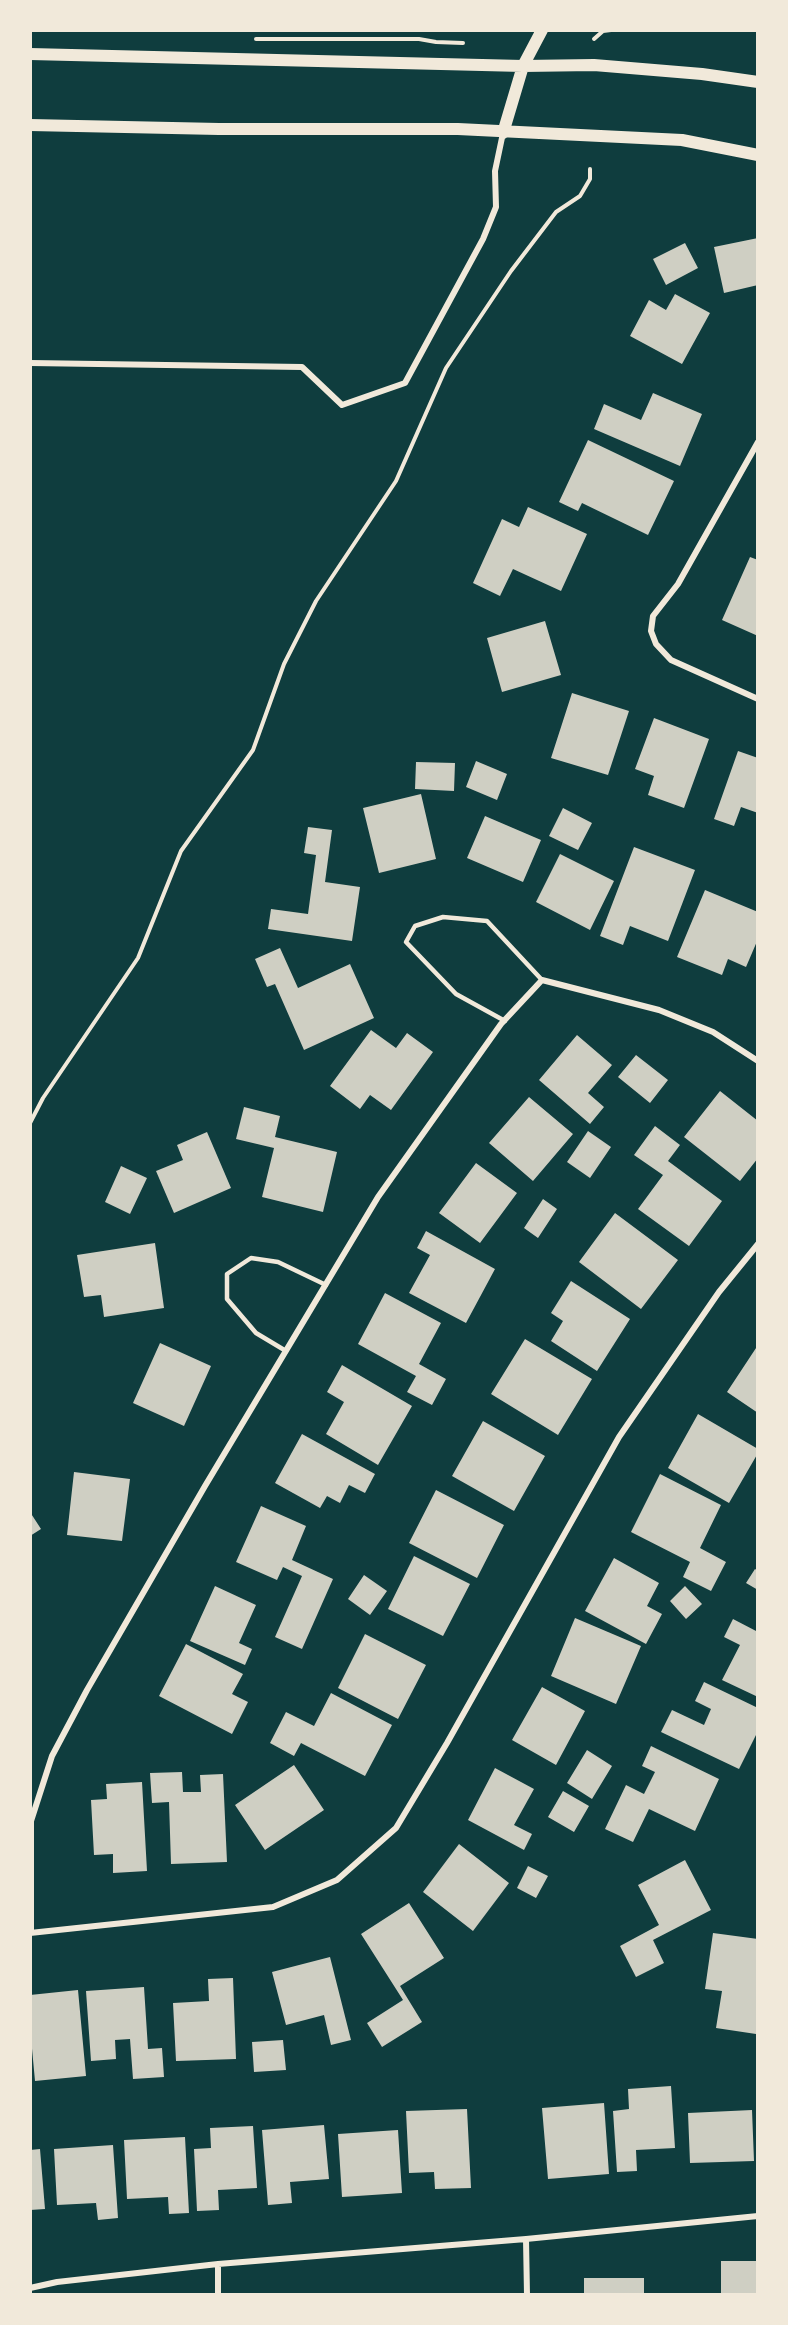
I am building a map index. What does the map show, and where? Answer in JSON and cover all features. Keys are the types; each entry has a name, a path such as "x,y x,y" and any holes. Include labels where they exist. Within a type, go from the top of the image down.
{"main road":[{"path":"503,133 523,66 542,30"},
{"path":"30,54 523,66 594,65 702,74 758,82"},
{"path":"30,125 219,129 458,129 682,140 758,155"}],"street":[{"path":"30,363 302,367 342,405 405,383 483,239 492,218 496,207 495,171 503,133"},
{"path":"758,442 678,584 654,616 651,631 656,644 670,660 758,699"},
{"path":"758,1061 713,1032 659,1010 542,980 505,1021 378,1197 99,1670 52,1756 31,1821 31,1933 273,1907 337,1880 396,1828 447,1743 619,1437 719,1292 758,1244"},
{"path":"30,2288 57,2282 218,2264 526,2239 758,2216"},
{"path":"526,2239 527,2295"},
{"path":"218,2264 218,2295"}],"lane":[{"path":"505,1021 456,994 406,942 415,926 443,917 487,921 542,980"},
{"path":"286,1351 256,1333 227,1299 227,1274 251,1258 278,1263 326,1285"}],"path":[{"path":"594,39 603,32 611,30"},
{"path":"30,1122 43,1098 138,958 181,851 253,750 284,664 316,601 396,481 446,368 511,271 556,212 580,196 590,179 590,169"}],"building":[{"path":"758,238 758,285 724,293 714,247"},
{"path":"685,243 698,268 666,285 653,259"},
{"path":"675,294 710,313 682,364 630,336 649,300 666,310"},
{"path":"653,393 702,414 680,466 594,429 604,404 641,420"},
{"path":"588,440 674,481 648,535 582,503 578,511 559,502"},
{"path":"528,507 587,534 561,591 513,569 500,596 473,583 502,519 519,527"},
{"path":"750,557 758,560 758,636 722,620"},
{"path":"545,621 561,675 502,692 487,638"},
{"path":"572,693 629,711 608,775 551,758"},
{"path":"654,718 709,739 684,808 648,795 654,776 635,769"},
{"path":"738,751 758,758 758,813 741,807 734,826 714,819"},
{"path":"476,761 507,774 497,800 466,787"},
{"path":"416,762 455,763 454,791 415,789"},
{"path":"421,794 436,859 379,873 363,808"},
{"path":"563,808 592,823 578,850 549,836"},
{"path":"485,816 541,840 523,882 467,858"},
{"path":"308,827 332,830 325,882 360,887 352,941 268,929 271,909 308,914 316,855 304,853"},
{"path":"634,847 695,870 668,941 630,926 623,945 600,936"},
{"path":"560,854 614,881 590,930 536,902"},
{"path":"705,890 758,912 758,939 746,967 728,959 722,975 677,957"},
{"path":"280,948 298,988 350,964 374,1018 304,1050 275,984 267,987 255,959"},
{"path":"371,1030 396,1048 407,1033 433,1052 391,1110 370,1095 360,1109 330,1086"},
{"path":"577,1035 612,1065 588,1093 604,1107 590,1124 539,1080"},
{"path":"636,1055 668,1080 650,1103 618,1077"},
{"path":"720,1091 758,1121 758,1158 740,1181 684,1137"},
{"path":"529,1097 573,1134 533,1181 489,1143"},
{"path":"244,1107 280,1116 275,1137 337,1152 323,1212 262,1197 274,1148 236,1139"},
{"path":"655,1126 680,1145 668,1161 722,1201 689,1246 638,1209 663,1175 634,1155"},
{"path":"588,1131 611,1147 590,1178 567,1162"},
{"path":"207,1132 231,1188 174,1213 156,1171 183,1160 177,1145"},
{"path":"476,1163 517,1193 480,1243 439,1213"},
{"path":"121,1166 147,1178 130,1214 105,1202"},
{"path":"543,1199 557,1209 538,1238 524,1228"},
{"path":"615,1213 678,1260 641,1309 579,1262"},
{"path":"426,1231 495,1269 466,1323 409,1293 430,1255 417,1248"},
{"path":"155,1243 164,1308 104,1317 101,1295 84,1297 77,1255"},
{"path":"571,1281 630,1319 597,1371 551,1341 563,1321 551,1313"},
{"path":"385,1293 441,1323 419,1364 446,1379 432,1405 407,1392 416,1376 358,1344"},
{"path":"525,1339 592,1379 558,1435 491,1394"},
{"path":"160,1343 211,1366 184,1426 133,1403"},
{"path":"758,1345 758,1413 727,1392"},
{"path":"342,1365 412,1406 378,1465 326,1434 344,1402 327,1392"},
{"path":"698,1414 758,1449 758,1453 729,1503 668,1468"},
{"path":"483,1421 545,1456 514,1511 452,1476"},
{"path":"302,1434 375,1474 365,1493 349,1485 340,1503 327,1496 320,1508 275,1483"},
{"path":"74,1472 130,1479 122,1541 67,1535"},
{"path":"660,1474 721,1505 700,1548 726,1562 711,1591 683,1577 690,1562 631,1532"},
{"path":"436,1490 504,1525 477,1578 409,1543"},
{"path":"261,1506 306,1526 292,1560 333,1579 302,1649 275,1637 302,1576 283,1567 277,1580 236,1562"},
{"path":"30,1512 41,1529 30,1536"},
{"path":"414,1556 470,1584 443,1636 388,1609"},
{"path":"614,1558 659,1583 647,1606 662,1614 646,1644 585,1611"},
{"path":"755,1569 758,1571 758,1590 746,1583"},
{"path":"364,1575 387,1591 370,1615 348,1599"},
{"path":"215,1586 256,1605 239,1643 252,1649 245,1665 190,1641"},
{"path":"685,1586 702,1604 686,1619 670,1601"},
{"path":"575,1618 641,1646 616,1704 551,1676"},
{"path":"733,1619 758,1632 758,1697 722,1680 740,1645 724,1637"},
{"path":"365,1634 426,1665 398,1719 338,1688"},
{"path":"186,1644 243,1674 232,1694 248,1702 232,1734 159,1696"},
{"path":"704,1682 758,1708 758,1731 739,1769 661,1732 672,1710 704,1725 711,1709 695,1701"},
{"path":"542,1687 585,1711 556,1765 512,1740"},
{"path":"331,1693 392,1725 365,1776 301,1743 294,1756 270,1743 286,1712 314,1726"},
{"path":"651,1746 719,1779 695,1831 649,1809 633,1842 605,1829 626,1785 644,1794 655,1772 642,1766"},
{"path":"587,1750 612,1766 592,1799 567,1783"},
{"path":"294,1765 324,1810 265,1850 235,1805"},
{"path":"495,1768 534,1789 514,1825 532,1834 524,1850 468,1820"},
{"path":"182,1772 183,1792 201,1792 200,1775 223,1774 227,1862 171,1864 169,1802 152,1803 150,1773"},
{"path":"142,1782 147,1871 113,1873 113,1854 94,1855 91,1800 107,1799 106,1784"},
{"path":"563,1791 589,1806 574,1832 548,1817"},
{"path":"459,1844 509,1883 473,1931 423,1892"},
{"path":"685,1860 711,1910 653,1940 664,1963 636,1977 620,1946 659,1925 638,1885"},
{"path":"528,1866 548,1876 536,1898 517,1888"},
{"path":"409,1903 444,1958 400,1986 422,2022 382,2047 367,2023 403,2000 361,1934"},
{"path":"713,1933 758,1939 756,2034 716,2028 722,1991 705,1989"},
{"path":"330,1957 351,2040 331,2045 324,2015 286,2025 272,1972"},
{"path":"233,1978 236,2059 176,2061 173,2003 209,2001 208,1979"},
{"path":"144,1987 148,2049 162,2048 164,2077 133,2079 130,2039 115,2040 116,2059 91,2061 86,1991"},
{"path":"78,1990 86,2076 35,2081 30,2027 30,1995"},
{"path":"283,2040 286,2070 254,2072 252,2042"},
{"path":"671,2086 675,2148 636,2150 637,2171 617,2172 613,2111 629,2109 628,2089"},
{"path":"604,2103 609,2174 548,2179 542,2108"},
{"path":"467,2109 471,2188 435,2189 434,2172 409,2173 406,2111"},
{"path":"752,2110 754,2161 690,2163 688,2113"},
{"path":"324,2125 329,2179 290,2182 292,2203 268,2205 262,2130"},
{"path":"253,2126 257,2188 218,2190 219,2210 197,2211 194,2149 211,2148 210,2128"},
{"path":"398,2130 402,2193 342,2197 338,2134"},
{"path":"185,2137 189,2213 169,2214 168,2197 127,2199 124,2140"},
{"path":"113,2145 118,2218 98,2220 96,2203 57,2205 54,2149"},
{"path":"40,2149 45,2209 30,2210 30,2150"},
{"path":"721,2261 758,2261 758,2295 721,2295"},
{"path":"584,2278 644,2278 644,2295 584,2295"}]}
